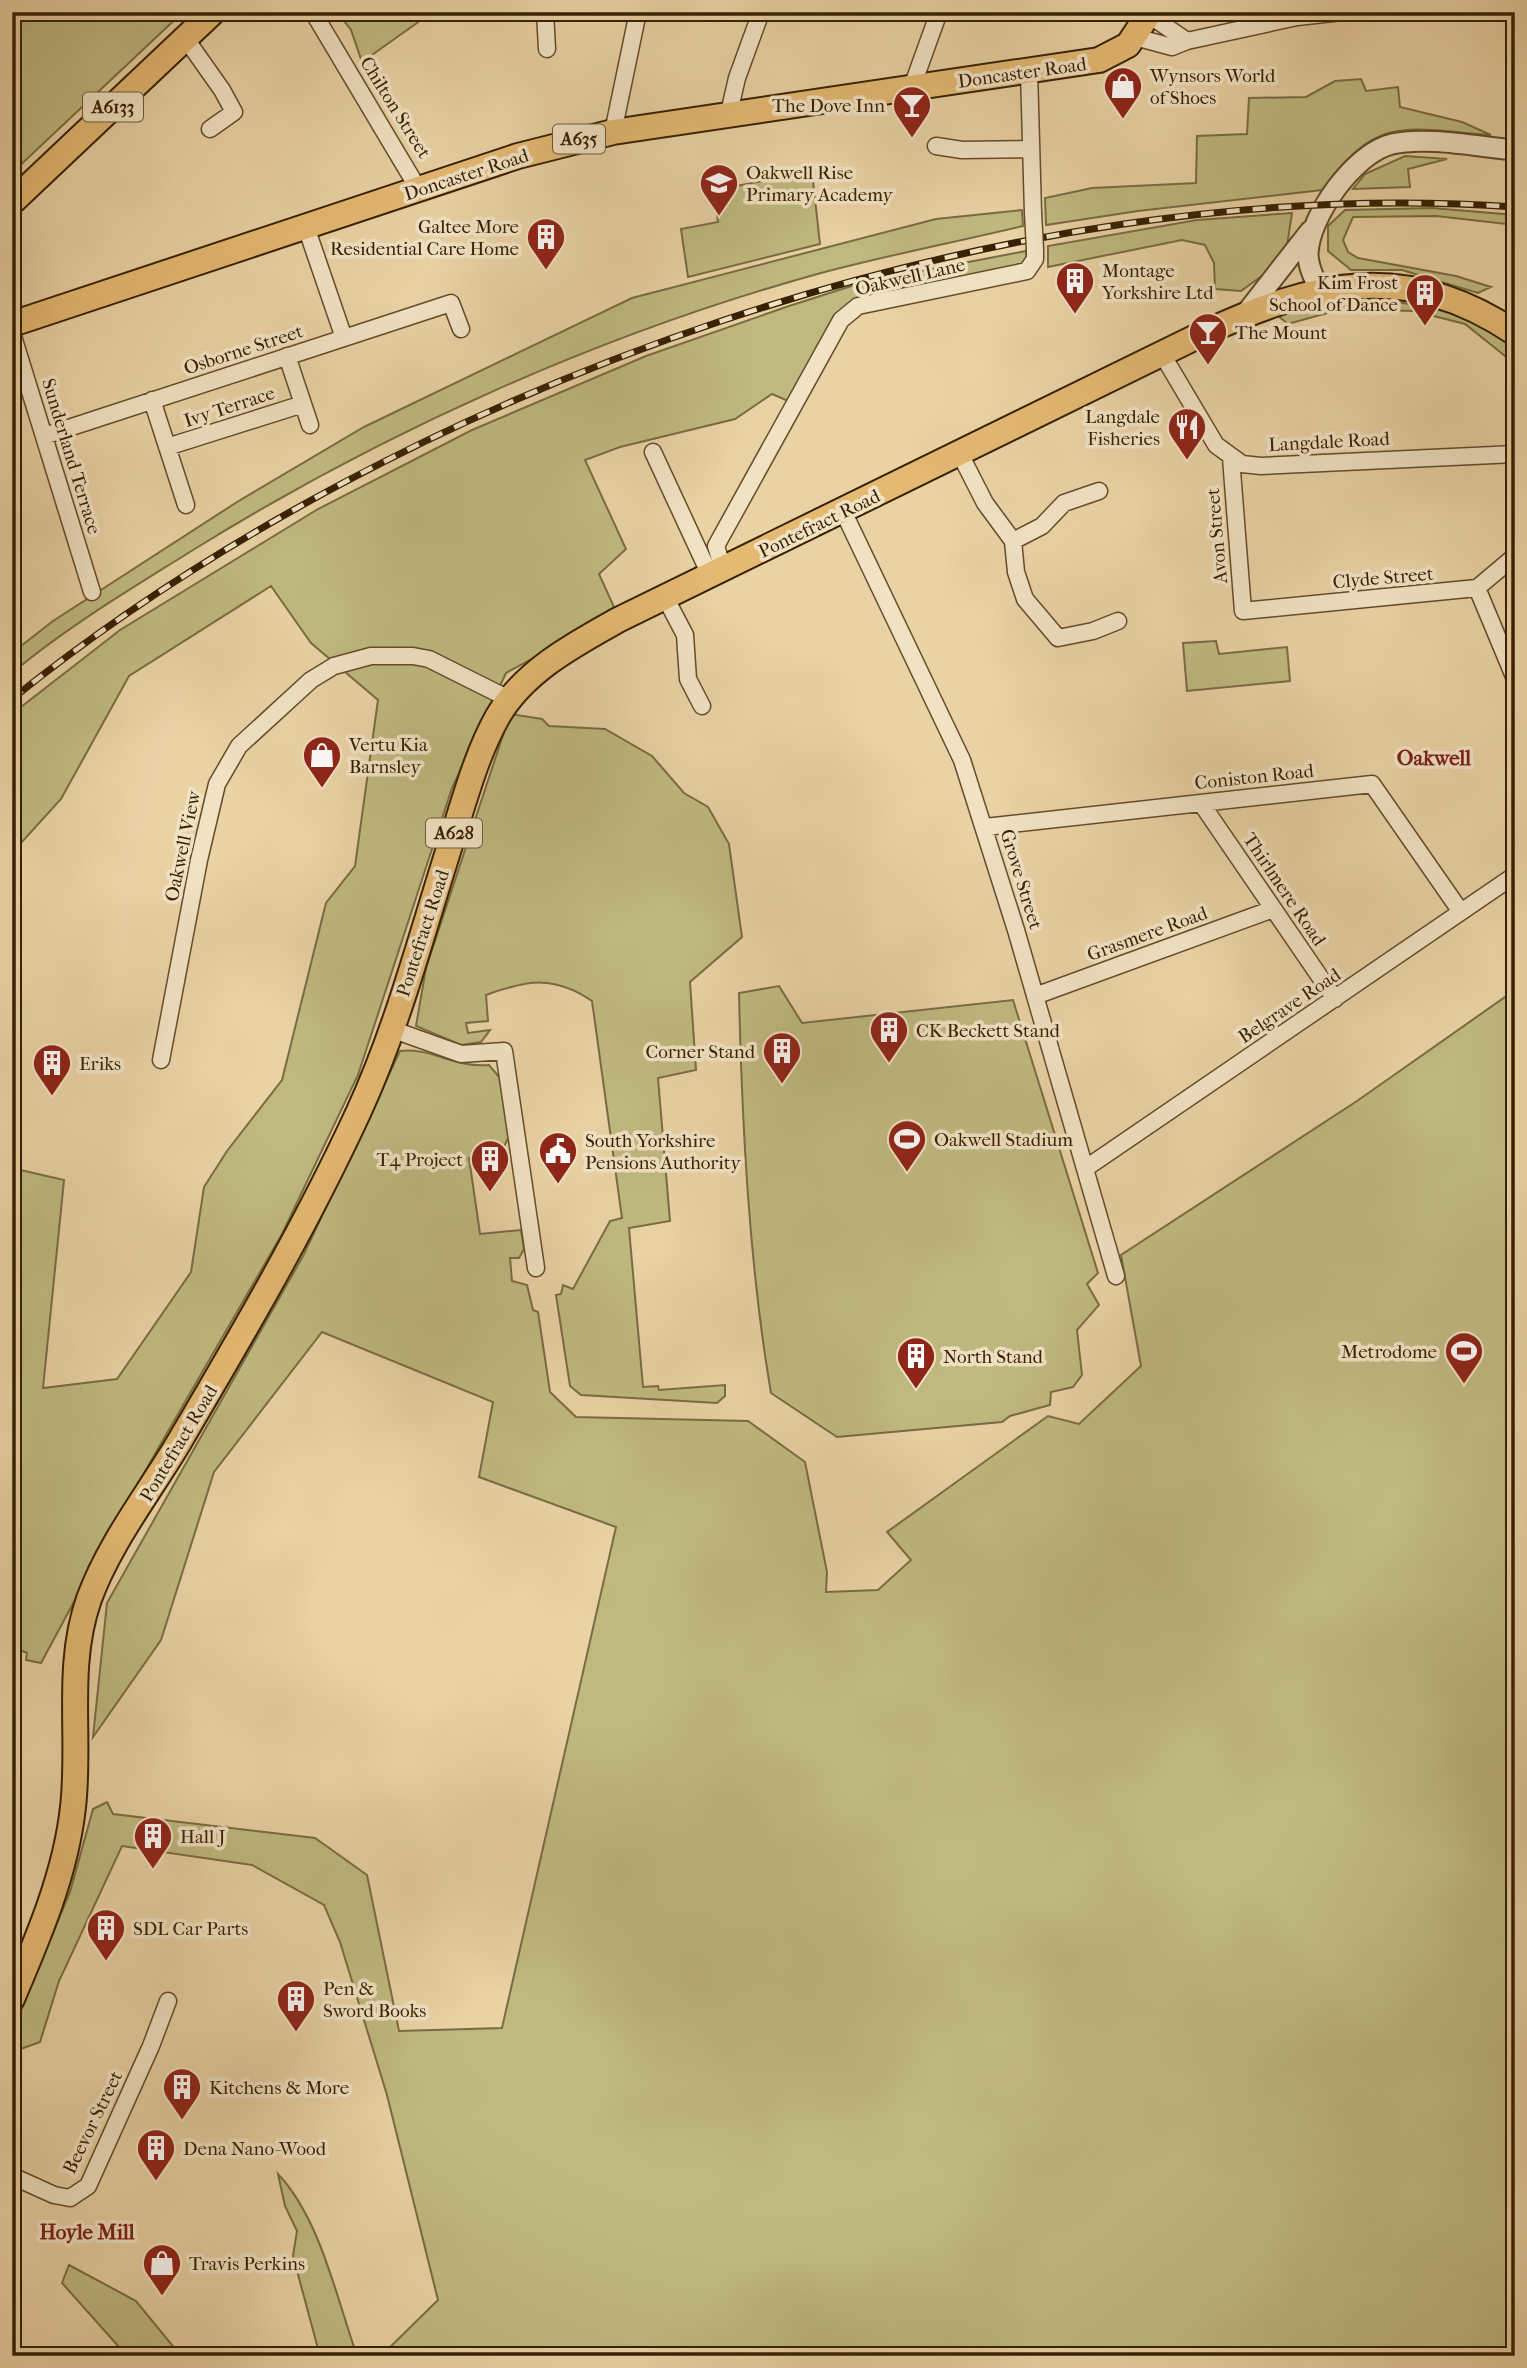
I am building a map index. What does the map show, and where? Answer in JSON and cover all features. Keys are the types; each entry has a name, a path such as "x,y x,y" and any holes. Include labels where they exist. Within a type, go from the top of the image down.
{"highway":[{"name":"A6133","path":"12,202 213,12"},
{"name":"Doncaster Road","path":"12,324 518,156 613,132 1099,60 1120,51 1135,37 1150,14"},
{"name":"Pontefract Road","path":"12,1999 46,1914 69,1831 75,1781 75,1676 80,1635 90,1596 297,1236 360,1110 391,1029 464,802 489,736 509,699 566,650 665,597 1246,313 1320,289 1363,285 1406,288 1439,295 1487,314 1515,333"}],"street":[{"name":"Chilton Street","path":"313,12 419,190"},
{"path":"545,12 547,49"},
{"path":"613,132 638,12"},
{"path":"729,113 737,78 761,12"},
{"path":"912,87 939,12"},
{"path":"1135,37 1172,47 1297,15 1342,12"},
{"name":"Doncaster Road","path":"1150,14 1187,41"},
{"path":"186,39 234,112 210,129"},
{"name":"Oakwell Lane","path":"717,572 716,546 841,320 858,306 1027,271 1035,260 1029,71"},
{"path":"1246,313 1317,222 1349,170 1369,154 1390,144 1412,142 1515,150"},
{"path":"936,146 962,150 1031,149"},
{"path":"1317,222 1308,244 1308,257 1320,289"},
{"path":"306,227 344,338"},
{"name":"Osborne Street","path":"44,436 451,303 461,329"},
{"name":"Sunderland Terrace","path":"12,333 92,592"},
{"path":"1163,354 1216,445 1231,458"},
{"path":"287,356 310,425"},
{"path":"152,400 186,505"},
{"name":"Ivy Terrace","path":"167,447 303,404"},
{"path":"653,452 717,572"},
{"path":"960,454 985,503 1013,541 1016,572 1026,599 1058,638 1093,631 1118,621"},
{"name":"Langdale Road","path":"1231,458 1261,466 1515,454"},
{"name":"Avon Street","path":"1231,458 1243,611"},
{"path":"1013,541 1042,526 1064,503 1099,491"},
{"name":"Grove Street","path":"843,511 962,760 985,827 1086,1168 1115,1276"},
{"path":"1515,556 1477,589 1515,679"},
{"name":"Clyde Street","path":"1243,611 1477,589"},
{"path":"665,597 685,635 688,679 702,706"},
{"name":"Oakwell View","path":"161,1060 199,860 217,784 239,746 311,680 334,666 371,656 413,656 429,659 509,699"},
{"name":"Coniston Road","path":"985,827 1372,784 1461,912"},
{"name":"Thirlmere Road","path":"1201,803 1335,999"},
{"name":"Belgrave Road","path":"1086,1168 1515,874"},
{"name":"Grasmere Road","path":"1035,996 1273,909"},
{"path":"391,1029 461,1054 504,1051 536,1268"},
{"name":"Beevor Street","path":"12,2176 70,2198 88,2186 151,2046 168,2001"}],"shaded area":[{"path":"12,12 183,12 12,173"},
{"path":"337,12 421,12 424,18 362,62 351,30"},
{"path":"1361,79 1366,91 1398,87 1400,107 1462,122 1491,135 1415,129 1396,131 1378,137 1360,148 1322,190 1138,211 1046,225 1045,198 1092,188 1196,183 1197,136 1247,134 1249,98 1306,97 1335,81"},
{"path":"1405,156 1447,159 1408,169 1410,187 1353,189 1365,174"},
{"path":"812,172 820,244 688,277 681,229 718,222 714,190"},
{"path":"1432,208 1515,215 1515,225 1436,216 1353,217 1343,240 1348,252 1358,258 1456,276 1491,287 1478,293 1402,270 1351,270 1328,251 1328,226 1345,210"},
{"path":"1022,210 1023,226 846,266 739,297 658,325 497,389 341,465 266,506 100,608 12,673 12,653 53,621 237,502 364,427 632,298 936,219"},
{"path":"1292,213 1285,259 1241,291 1215,289 1214,263 1205,245 1182,240 1048,267 1048,246 1197,220"},
{"path":"1026,251 1027,261 1017,268 871,296 848,304 829,325 788,401 772,394 735,419 620,447 585,460 626,549 599,574 614,607 598,623 506,673 452,788 358,1075 282,1234 133,1492 41,1663 26,1660 27,1653 17,1649 12,1659 12,1168 64,1180 43,1388 117,1379 191,1272 204,1187 227,1151 282,1080 326,903 355,866 378,700 311,643 271,586 129,676 61,799 12,853 12,714 120,630 318,509 472,430 646,356 786,307 864,282"},
{"path":"1340,299 1410,304 1454,315 1475,323 1515,349 1515,364 1465,324 1414,311 1342,309 1288,324 1278,316"},
{"path":"1216,641 1219,654 1287,647 1290,681 1187,691 1183,643"},
{"path":"510,714 542,719 549,726 605,729 652,756 684,793 708,807 729,844 742,937 690,982 696,1070 658,1078 670,1221 629,1228 643,1387 658,1386 659,1390 725,1385 725,1396 717,1403 581,1395 570,1386 556,1295 561,1294 563,1285 573,1289 610,1221 622,1218 592,1001 566,987 528,983 486,995 488,1021 466,1023 468,1033 490,1030 481,1042 461,1045 416,1026 426,968"},
{"name":"Oakwell Stadium","path":"779,986 802,1023 1013,1000 1098,1273 1087,1284 1099,1305 1077,1330 1082,1375 1073,1387 1051,1392 1050,1405 1010,1416 1002,1422 837,1437 771,1393 757,1294 748,1194 739,993"},
{"path":"1515,990 1515,2356 381,2356 438,2300 387,2095 340,1942 324,1905 252,1865 122,1846 59,1981 40,2042 18,2050 12,2042 12,2032 70,1892 93,1809 107,1802 113,1814 315,1838 367,1875 399,2031 502,2028 616,1527 479,1477 493,1402 322,1332 214,1472 161,1640 93,1737 107,1603 303,1256 400,1051 422,1052 464,1064 489,1065 500,1078 509,1137 501,1152 469,1158 480,1234 521,1230 524,1249 519,1258 510,1258 512,1281 527,1285 533,1310 538,1312 550,1392 576,1417 748,1421 805,1462 827,1572 826,1592 878,1590 911,1560 887,1532 1048,1416 1079,1424 1141,1366 1121,1255 1357,1101"},
{"path":"278,2174 293,2192 316,2236 357,2356 320,2356 293,2256 297,2231 285,2206"},
{"path":"69,2265 136,2301 181,2356 127,2356 62,2283"}],"railway":[{"path":"12,699 169,586 341,484 527,395 721,321 921,264 1122,224 1321,205 1515,207"}],"place":[{"name":"Wynsors World of Shoes","path":"1123,120"},
{"name":"The Dove Inn","path":"912,139"},
{"name":"Oakwell Rise Primary Academy","path":"719,217"},
{"name":"Galtee More Residential Care Home","path":"546,271"},
{"name":"Montage Yorkshire Ltd","path":"1075,315"},
{"name":"Kim Frost School of Dance","path":"1425,327"},
{"name":"The Mount","path":"1208,366"},
{"name":"Langdale Fisheries","path":"1187,461"},
{"name":"Vertu Kia Barnsley","path":"322,789"},
{"name":"CK Beckett Stand","path":"889,1064"},
{"name":"Corner Stand","path":"782,1085"},
{"name":"Eriks","path":"52,1097"},
{"name":"Oakwell Stadium","path":"907,1173"},
{"name":"South Yorkshire Pensions Authority","path":"558,1185"},
{"name":"T4 Project","path":"490,1193"},
{"name":"Metrodome","path":"1464,1385"},
{"name":"North Stand","path":"916,1390"},
{"name":"Hall J","path":"153,1870"},
{"name":"SDL Car Parts","path":"106,1962"},
{"name":"Pen & Sword Books","path":"296,2033"},
{"name":"Kitchens & More","path":"182,2121"},
{"name":"Dena Nano-Wood","path":"156,2182"},
{"name":"Travis Perkins","path":"162,2297"}],"district":[{"name":"Oakwell","path":"1434,758"},
{"name":"Hoyle Mill","path":"87,2232"}]}
